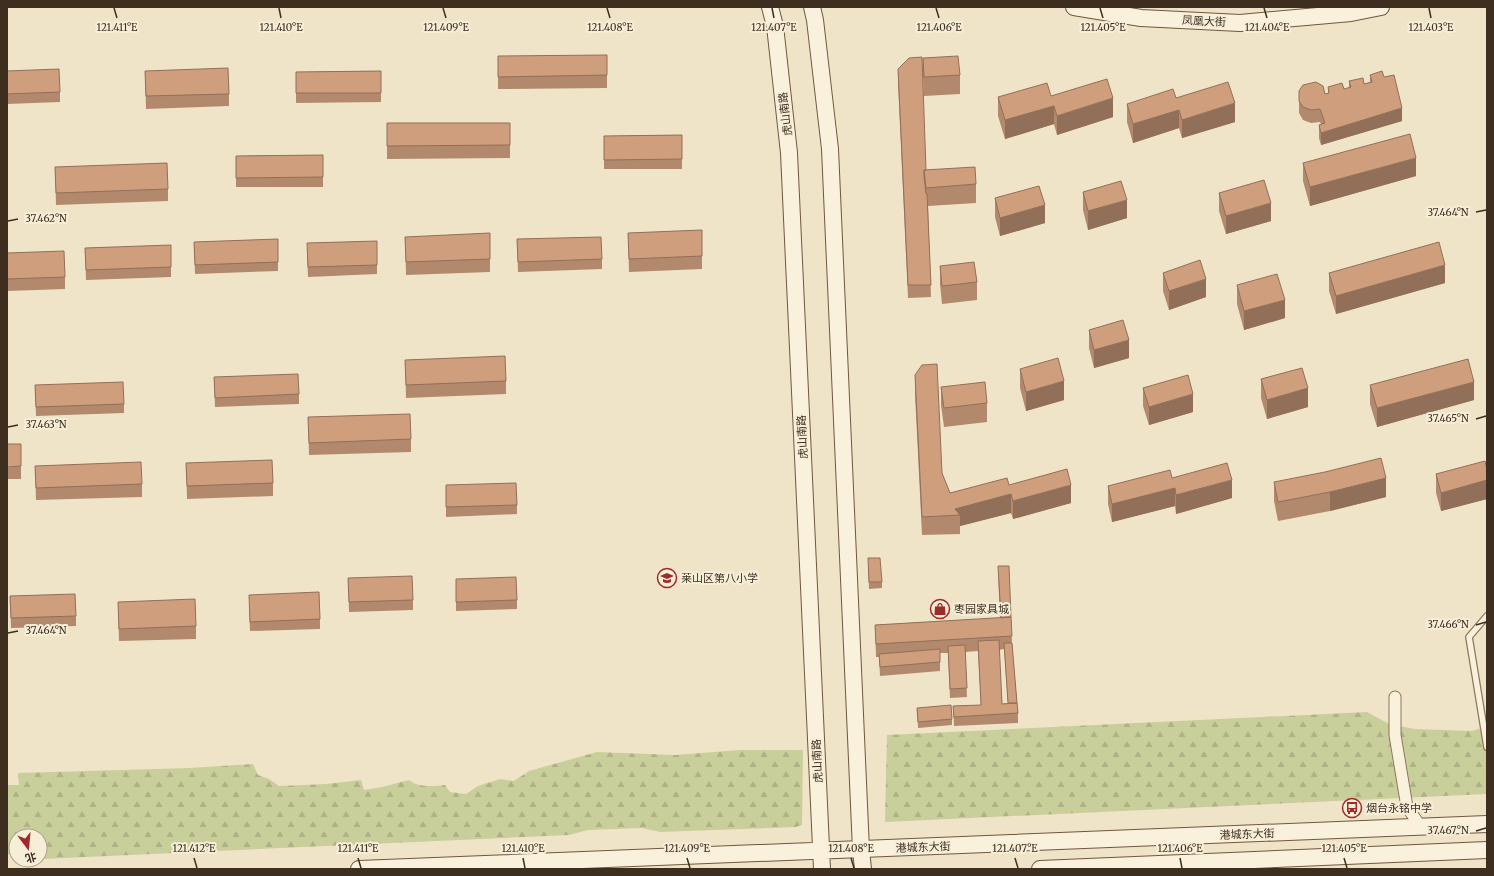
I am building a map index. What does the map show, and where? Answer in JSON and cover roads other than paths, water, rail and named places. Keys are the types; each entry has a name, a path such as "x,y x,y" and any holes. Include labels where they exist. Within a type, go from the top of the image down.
{"main road":[{"name":"虎山南路","path":"770,7 774,26 789,153 822,869"},
{"path":"812,7 815,20 830,149 863,869"},
{"name":"凤凰大街","path":"1074,7 1141,18 1240,22 1352,13 1381,7"},
{"name":"港城东大街","path":"359,869 1487,824"},
{"path":"1040,869 1487,850"}],"street":[{"path":"1394,697 1395,735 1407,807 1421,827"}],"lane":[{"path":"1487,616 1469,637 1487,747"}],"place":[{"name":"莱山区第八小学","path":"667,578"},
{"name":"枣园家具城","path":"940,609"},
{"name":"烟台永铭中学","path":"1352,808"}]}
